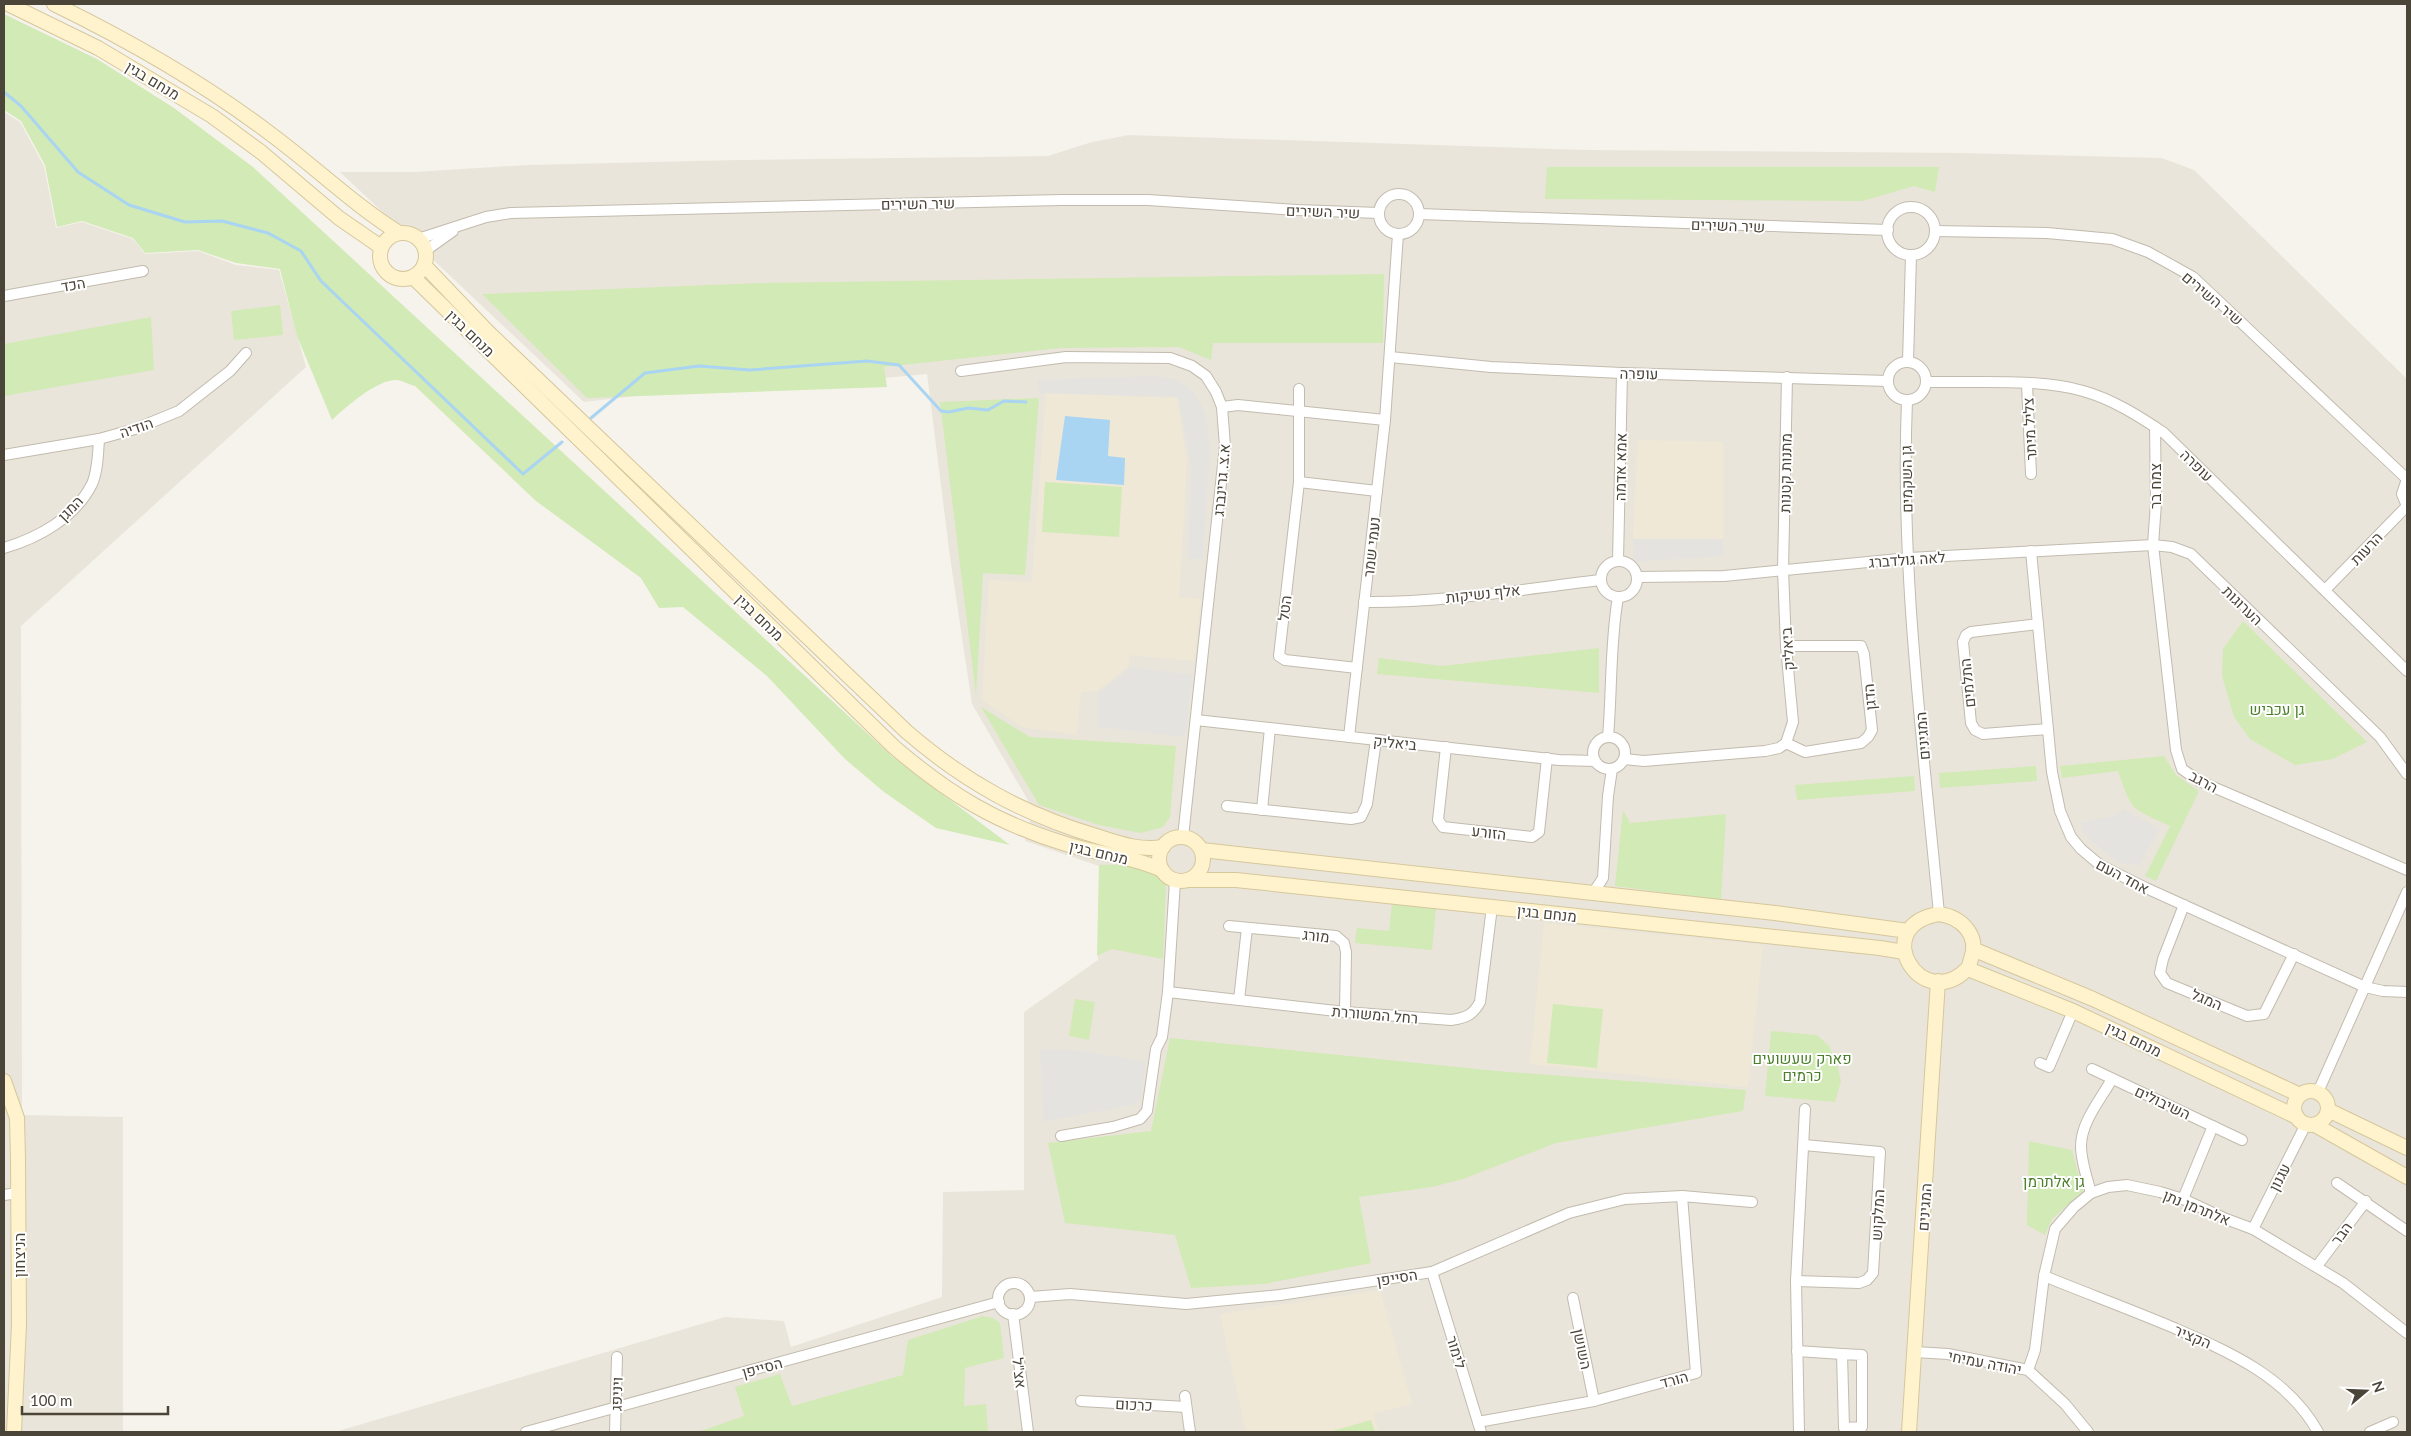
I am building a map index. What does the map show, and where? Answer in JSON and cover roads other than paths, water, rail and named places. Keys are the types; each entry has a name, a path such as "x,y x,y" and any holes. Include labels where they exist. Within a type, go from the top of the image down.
{"main road":[{"name":"מנחם בגין","path":"8,4 98,48 212,116 261,152 339,218 382,247"},
{"name":"מנחם בגין","path":"54,4 131,44 222,100 273,136 353,202 399,233"},
{"path":"399,233 413,235 422,252 413,277 397,278 384,270 380,255 382,247 391,236 399,233"},
{"name":"מנחם בגין","path":"422,252 488,332 900,726 947,766 992,794 1044,819 1143,849 1163,847"},
{"name":"מנחם בגין","path":"413,277 894,747 936,782 982,811 1009,825 1065,844 1096,853 1142,862 1162,870"},
{"path":"1183,837 1191,839 1202,850 1204,858 1201,869 1190,880 1175,881 1169,878 1162,870 1159,858 1163,847 1175,838 1183,837"},
{"name":"מנחם בגין","path":"1202,850 1613,895 1908,931"},
{"name":"מנחם בגין","path":"1190,880 1236,880 1904,952"},
{"path":"1939,914 1951,916 1959,920 1968,929 1974,950 1968,969 1949,981 1924,978 1915,973 1908,964 1904,952 1908,931 1916,922 1926,916 1939,914"},
{"name":"מנחם בגין","path":"1974,950 2093,999 2300,1095"},
{"name":"מנחם בגין","path":"1968,969 2073,1011 2306,1122 2407,1177"},
{"name":"המגינים","path":"1909,1432 1938,981"},
{"name":"הניצחון","path":"4,1081 17,1118 19,1324 14,1432"},
{"path":"2307,1091 2318,1092 2326,1100 2328,1110 2322,1121 2306,1122 2294,1107 2300,1095 2307,1091"},
{"path":"2328,1110 2407,1148"}],"street":[{"path":"1401,194 1413,200 1419,214 1415,226 1409,232 1398,234 1384,228 1380,223 1379,213 1382,201 1388,197 1401,194"},
{"name":"שיר השירים","path":"422,252 460,225 511,212 1062,200 1148,200 1297,210 1379,213"},
{"path":"1914,207 1922,209 1929,214 1934,222 1935,231 1930,246 1925,251 1911,255 1894,248 1889,241 1888,230 1892,217 1898,211 1914,207"},
{"name":"שיר השירים","path":"1419,214 1888,230"},
{"name":"שיר השירים","path":"1935,231 2047,233 2112,239 2148,252 2193,277 2407,479"},
{"name":"נעמי שמר","path":"1349,737 1385,420 1398,234"},
{"path":"1908,362 1911,255"},
{"name":"הכד","path":"4,296 143,271"},
{"name":"הודיה","path":"4,455 99,439 135,429 179,411 230,371 246,353"},
{"name":"א.צ. גרינברג","path":"961,371 1066,357 1170,358 1192,366 1206,376 1216,392 1222,407 1225,436 1223,473 1183,837"},
{"name":"עופרה","path":"1390,358 1491,367 1622,373 1787,376 1888,382"},
{"path":"1908,362 1921,368 1926,382 1922,393 1917,397 1906,400 1894,394 1888,382 1895,366 1908,362"},
{"name":"אמא אדמה","path":"1618,561 1622,373"},
{"name":"מתנות קטנות","path":"1783,570 1787,376"},
{"name":"עופרה","path":"1926,382 2027,384 2056,386 2083,391 2130,412 2155,427 2178,446 2407,672"},
{"name":"צליל מיתר","path":"2027,384 2031,474"},
{"name":"הטל","path":"1299,389 1299,482 1279,656 1284,660 1357,668"},
{"name":"גן השקמים","path":"1906,400 1904,467 1909,558"},
{"path":"1222,407 1229,404 1385,420"},
{"name":"צמח בר","path":"2153,545 2156,503 2155,427"},
{"name":"המגן","path":"4,548 42,532 63,519 79,502 92,484 98,462 99,439"},
{"path":"2407,479 2402,494 2407,506"},
{"path":"1299,482 1377,491"},
{"name":"הרעות","path":"2325,590 2407,506"},
{"name":"הערוגות","path":"2031,551 2153,545 2172,547 2191,554 2380,737 2407,774"},
{"name":"הרגב","path":"2153,545 2176,750 2182,770 2199,781 2407,870"},
{"name":"לאה גולדברג","path":"1783,570 1909,558 2031,551"},
{"name":"אחד העם","path":"2031,551 2052,772 2060,811 2071,837 2100,865 2184,905 2365,987 2383,991 2407,992"},
{"name":"המגינים","path":"1909,558 1912,621 1939,914"},
{"path":"1618,561 1630,564 1637,577 1635,587 1631,592 1618,597 1608,593 1601,580 1604,568 1609,563 1618,561"},
{"path":"1637,577 1724,576 1783,570"},
{"name":"ביאליק","path":"1783,570 1786,646 1793,722 1786,743"},
{"name":"אלף נשיקות","path":"1364,602 1386,602 1480,594 1601,580"},
{"path":"1608,737 1612,691 1614,617 1618,597"},
{"name":"התלמים","path":"2038,624 1971,632 1966,635 1963,642 1972,723 1975,730 1983,734 2048,729"},
{"name":"הדגן","path":"1786,646 1861,646 1864,654 1872,730 1868,737 1861,742 1805,752 1786,743"},
{"name":"ביאליק","path":"1196,720 1547,758 1603,766"},
{"path":"1262,810 1270,728"},
{"path":"1593,893 1603,878 1608,796 1603,766 1593,750 1598,741 1608,737 1618,740 1622,744 1624,759"},
{"path":"1227,806 1351,819 1360,817 1367,804 1376,740"},
{"path":"1603,766 1624,759 1644,761 1765,751 1779,748 1786,743"},
{"name":"הזורע","path":"1446,747 1438,820 1444,826 1532,838 1539,832 1547,758"},
{"path":"1603,878 1613,895"},
{"path":"1061,1136 1113,1127 1140,1119 1146,1111 1156,1049 1162,1037 1168,992 1175,881"},
{"path":"2318,1092 2407,892"},
{"name":"המגל","path":"2184,905 2160,973 2168,983 2248,1016 2264,1014 2294,954"},
{"name":"רחל המשוררת","path":"1168,992 1345,1012 1451,1020 1466,1018 1475,1011 1480,1002 1492,907"},
{"name":"מורג","path":"1229,926 1336,936 1344,943 1346,952 1345,1012"},
{"path":"1239,1000 1247,928"},
{"path":"2040,1063 2049,1067 2073,1011"},
{"name":"השיבולים","path":"2092,1069 2242,1140"},
{"path":"2091,1193 2080,1148 2081,1136 2086,1123 2112,1079"},
{"path":"1799,1432 1796,1281 1806,1109"},
{"name":"עגנון","path":"2253,1229 2306,1122"},
{"path":"2183,1199 2213,1126"},
{"name":"המלקוש","path":"1796,1281 1859,1283 1867,1280 1873,1273 1880,1171 1880,1152 1804,1145"},
{"path":"2337,1183 2366,1201 2407,1231"},
{"name":"אלתרמן נתן","path":"2028,1370 2037,1342 2044,1276 2055,1230 2074,1207 2091,1193 2108,1187 2127,1185 2143,1187 2183,1199 2253,1229 2317,1266 2369,1302 2407,1333"},
{"path":"4,1195 18,1193"},
{"name":"הסייפן","path":"1030,1297 1070,1294 1186,1304 1280,1295 1432,1272 1570,1213 1625,1199 1682,1196 1752,1202"},
{"name":"הורד","path":"1479,1427 1594,1401 1696,1373 1682,1196"},
{"name":"הבר","path":"2317,1266 2366,1201"},
{"name":"לימור","path":"1432,1272 1479,1427"},
{"name":"הקציר","path":"2044,1276 2103,1297 2222,1348 2264,1372 2290,1396 2318,1432"},
{"path":"1011,1283 1021,1284 1030,1297 1025,1310 1013,1314 1003,1309 999,1302 1002,1289 1011,1283"},
{"name":"השושן","path":"1573,1298 1594,1401"},
{"name":"הסייפן","path":"526,1432 999,1302"},
{"name":"אצ\"ל","path":"1013,1314 1028,1432"},
{"path":"1797,1351 1862,1355 1862,1427 1844,1428 1842,1354"},
{"name":"יהודה עמיחי","path":"1914,1352 1966,1357 2028,1370 2065,1404 2088,1432"},
{"name":"ויניפג","path":"615,1432 617,1356"},
{"path":"1185,1396 1190,1432"},
{"name":"כרכום","path":"1081,1401 1186,1407"},
{"path":"2370,1432 2393,1422"}],"water":[{"path":"1065,416 1110,420 1108,456 1125,458 1124,485 1056,480"}],"waterway":[{"path":"4,92 21,106 78,172 129,205 185,222 222,221 268,233 301,251 321,281 523,474 562,442"},
{"path":"591,418 645,373 699,366 750,370 867,361 899,365 941,411 949,412 968,408 988,410 1004,401 1026,402"}],"park label":[{"name":"גן עכביש","path":"2277,709"},
{"name":"פארק שעשועים כרמים","path":"1802,1066"},
{"name":"גן אלתרמן","path":"2054,1181"}]}
